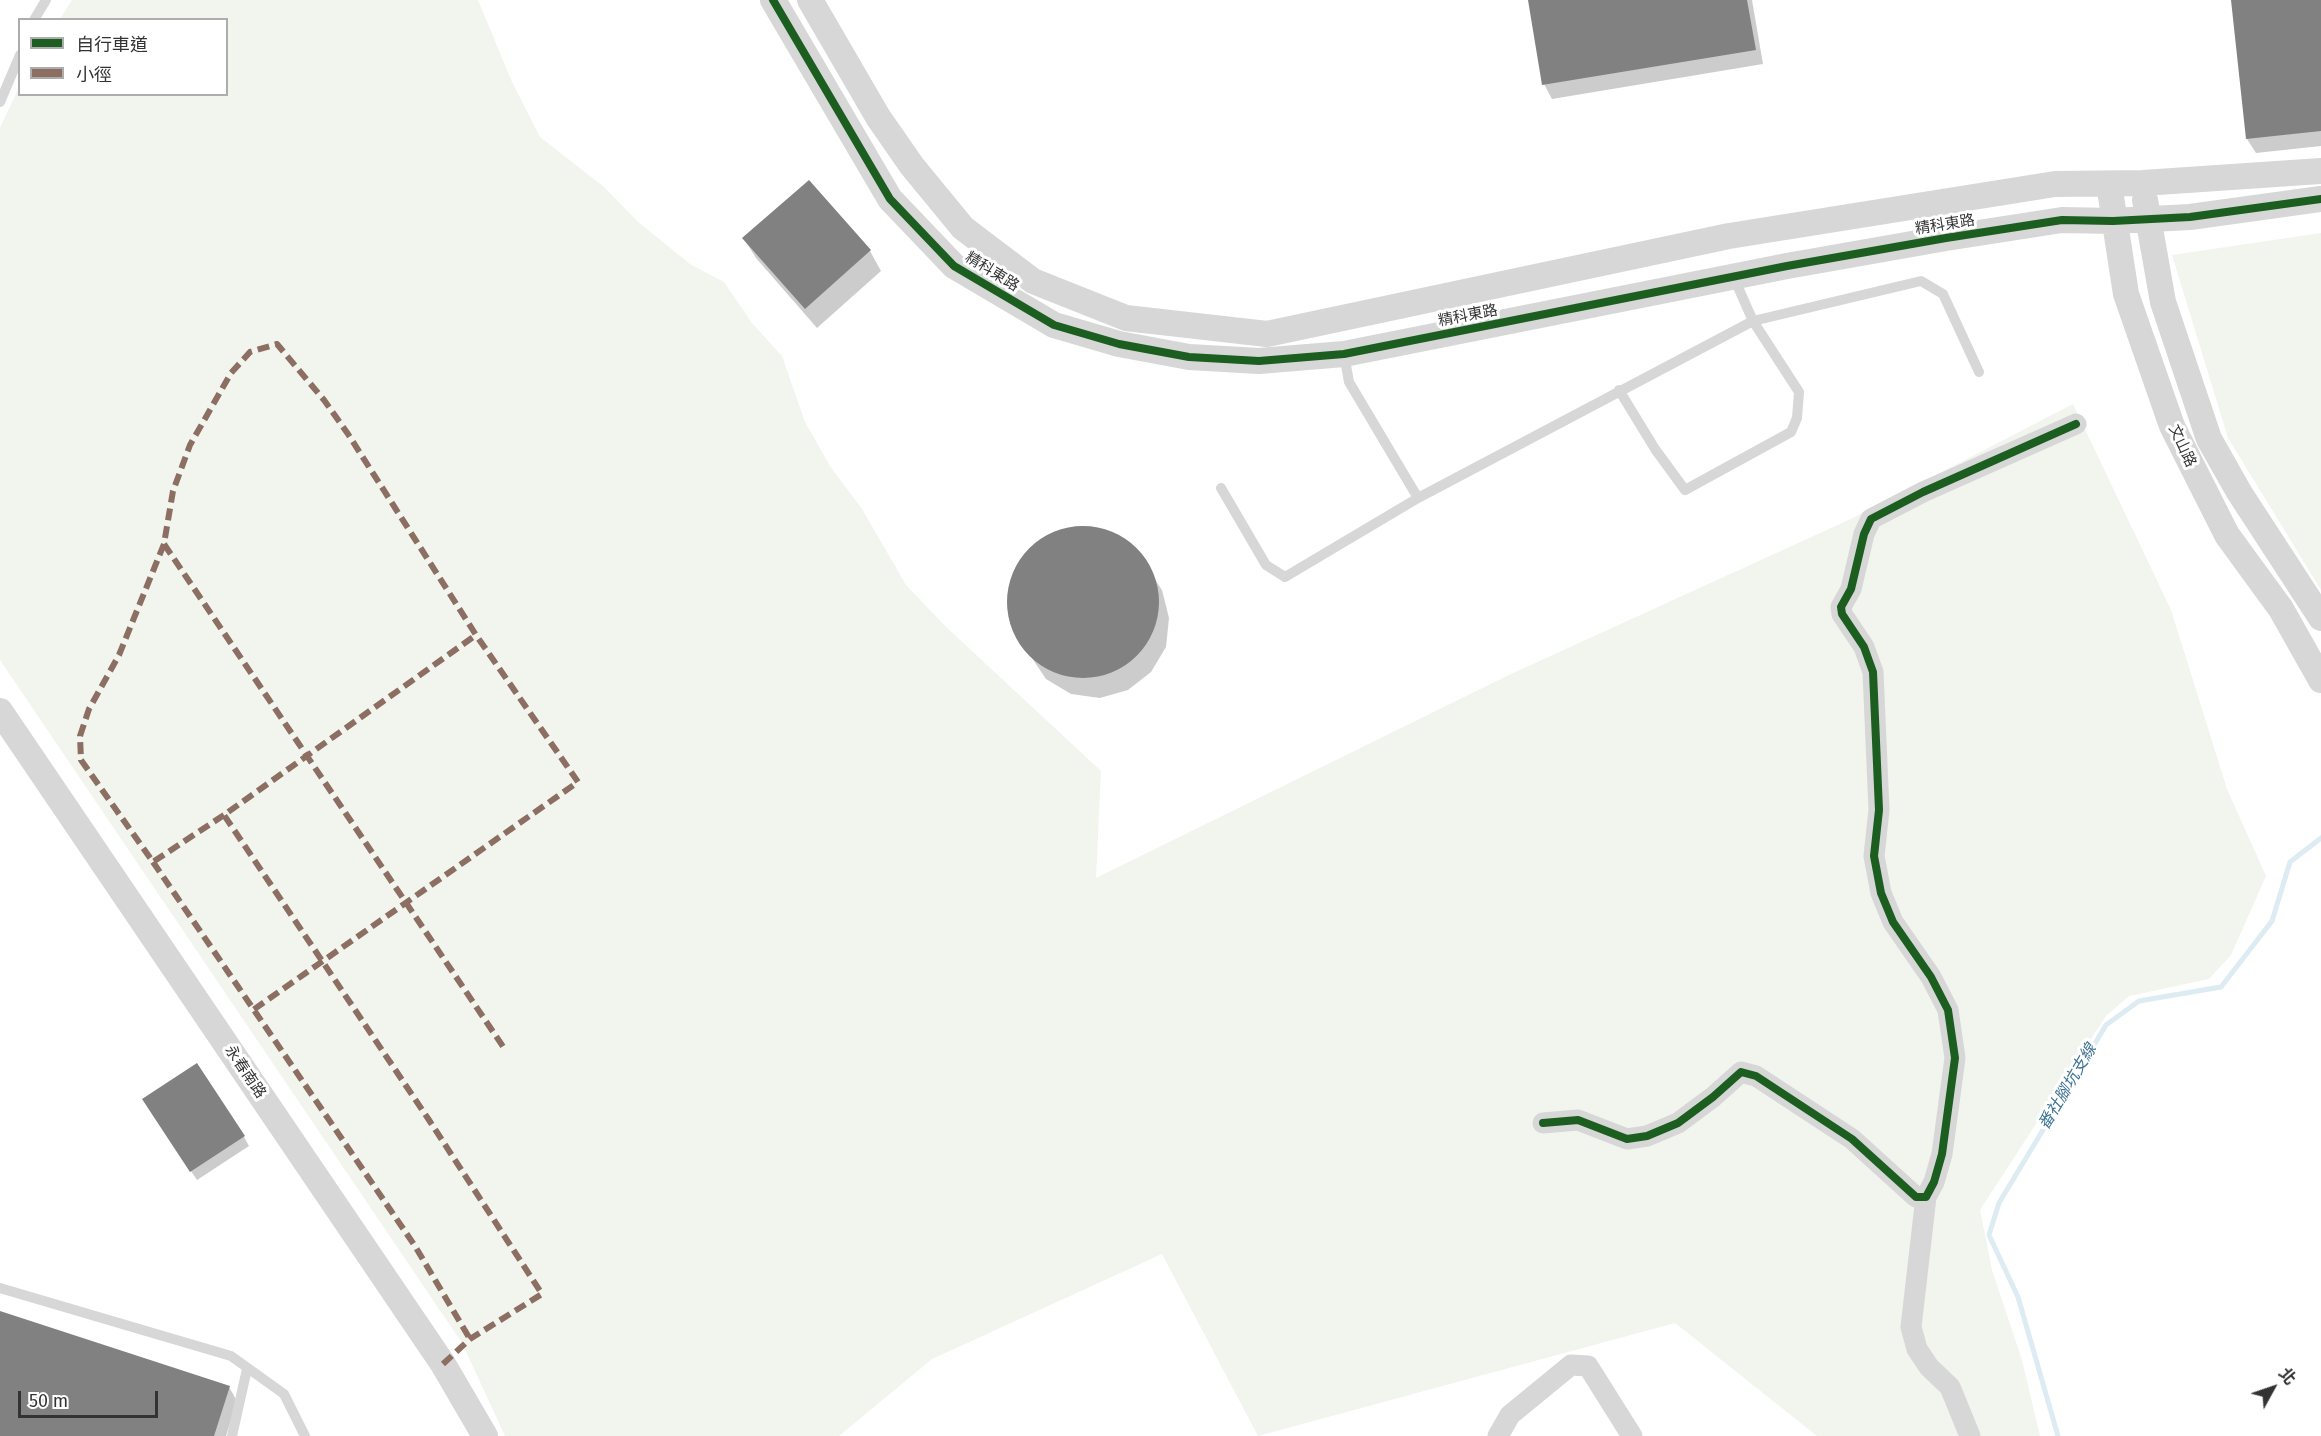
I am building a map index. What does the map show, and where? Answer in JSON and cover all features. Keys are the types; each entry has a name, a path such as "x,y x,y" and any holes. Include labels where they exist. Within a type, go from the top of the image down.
{"street":[{"name":"精科東路","path":"773,0 890,199 954,266 1054,325 1147,350 1189,357 1258,361 1344,354 1810,262 2062,220 2113,221 2190,217 2321,199"},
{"name":"精科東路","path":"810,0 878,117 912,166 963,228 1033,281 1126,318 1267,334 1729,236 2055,184 2143,183 2321,171"},
{"name":"文山路","path":"2143,183 2146,218 2163,302 2210,439 2239,492 2321,618"},
{"name":"文山路","path":"2109,184 2126,294 2185,455 2227,535 2281,609 2321,680"},
{"path":"1970,1436 1950,1387 1929,1367 1917,1348 1911,1327 1926,1197 1934,1182 1942,1154 1955,1058 1948,1010 1931,977 1893,922 1881,893 1874,856 1879,810 1873,672 1864,647 1842,614 1841,607 1851,589 1864,534 1871,519 1923,492 2076,424"},
{"name":"永春南路","path":"0,711 430,1345 481,1434"},
{"path":"1543,1123 1578,1119 1627,1139 1647,1136 1678,1123 1713,1097 1741,1072 1756,1077 1852,1139 1916,1197 1926,1197"},
{"path":"1498,1436 1510,1415 1570,1365 1588,1366 1632,1436"}],"lane":[{"path":"35,18 46,0"},
{"path":"0,102 18,60"},
{"path":"1619,390 1655,449 1685,490 1791,432 1797,418 1799,392 1753,321 1734,278"},
{"path":"1221,488 1266,565 1285,577 1418,498 1753,321 1921,281 1943,294 1979,372"},
{"path":"1344,354 1349,382 1418,498"},
{"path":"0,1288 231,1356 284,1394 305,1436"},
{"path":"232,1436 247,1369"}],"shaded area":[{"path":"72,0 478,0 512,82 540,137 604,187 637,221 690,264 724,282 752,323 782,356 805,422 830,466 862,509 906,585 944,625 1101,771 1096,878 1511,674 1853,518 2073,404 2171,610 2227,789 2266,876 2231,955 2209,979 2129,996 2106,1016 1980,1210 1992,1270 2022,1360 2040,1436 1817,1436 1675,1323 1258,1436 1162,1254 932,1359 839,1436 505,1436 462,1343 0,660 0,128 18,89 18,96 228,96 228,18 61,18"},
{"path":"2321,233 2321,590 2228,438 2172,255"}],"building":[{"path":"1528,0 1747,0 1756,50 1542,85"},
{"path":"2231,0 2321,0 2321,131 2246,139"},
{"path":"809,180 871,250 805,309 742,238"},
{"path":"1083,526 1112,532 1137,548 1153,573 1159,602 1153,631 1137,656 1112,672 1083,678 1054,672 1029,656 1013,631 1007,602 1013,573 1029,548 1054,532"},
{"path":"197,1063 245,1136 190,1172 142,1099"},
{"path":"0,1311 230,1386 214,1436 0,1436"}],"waterway":[{"name":"番社腳坑支線","path":"2058,1436 2018,1297 1989,1235 1999,1203 2106,1025 2139,1001 2221,987 2272,921 2290,862 2321,838"}],"marked path":[{"path":"224,815 153,862 81,760 80,736 89,709 119,655 164,544 173,491 190,445 231,373 250,352 277,344 324,400 348,434 476,635 578,782 253,1010"},
{"path":"164,544 504,1048"},
{"path":"443,1364 470,1339 542,1294 429,1120 224,815 476,635"},
{"path":"153,862 415,1246 470,1339"}],"cycle path":[{"path":"773,0 890,199 954,266 1054,325 1119,344 1189,357 1259,361 1344,354 1787,266 1946,238 2062,220 2113,221 2190,217 2321,199"},
{"path":"1543,1123 1578,1120 1627,1139 1647,1136 1678,1123 1713,1097 1741,1072 1756,1076 1852,1139 1916,1197 1926,1197 1934,1182 1942,1154 1955,1058 1948,1010 1931,977 1893,922 1881,893 1874,856 1879,810 1873,672 1864,647 1842,614 1841,607 1851,589 1864,534 1871,519 1923,492 2076,424"}]}
